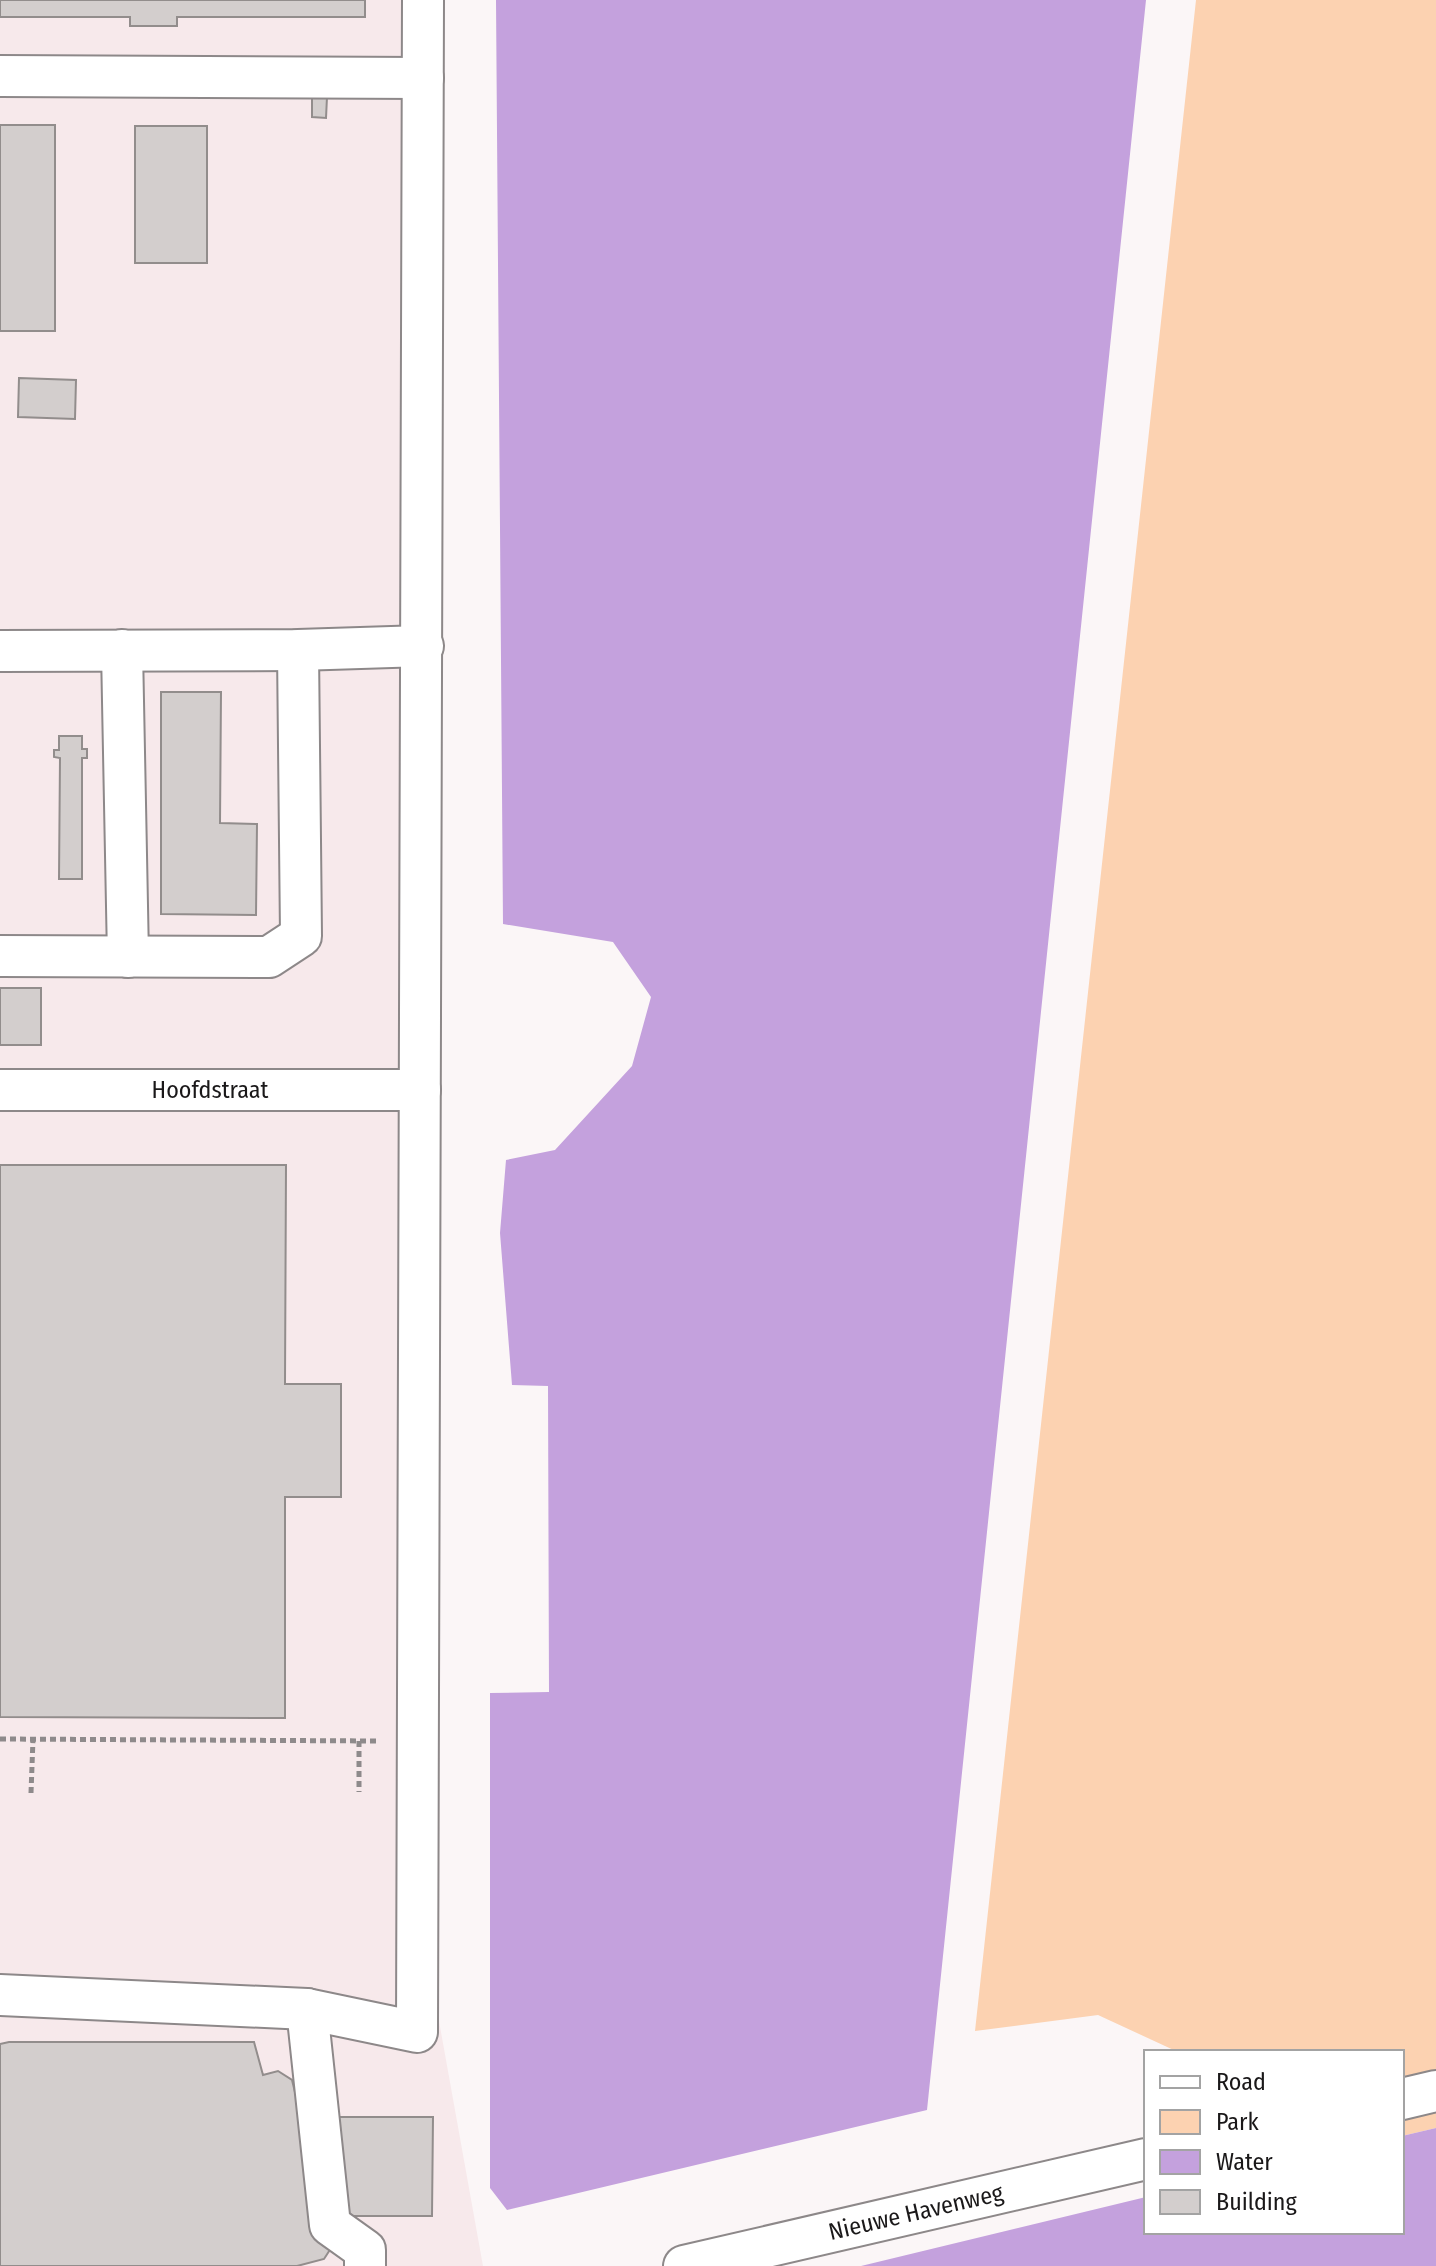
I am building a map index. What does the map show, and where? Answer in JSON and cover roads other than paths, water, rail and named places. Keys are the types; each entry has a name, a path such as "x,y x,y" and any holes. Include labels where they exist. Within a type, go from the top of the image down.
{"street":[{"path":"0,1995 307,2009 417,2032 423,0"},
{"path":"0,76 423,78"},
{"path":"0,651 298,650 423,646"},
{"path":"122,650 128,957"},
{"path":"0,956 269,957 301,936 298,650"},
{"name":"Hoofdstraat","path":"0,1090 420,1090"},
{"path":"307,2009 330,2225 365,2250 365,2266"},
{"path":"1404,2099 1436,2091"},
{"name":"Nieuwe Havenweg","path":"684,2266 1144,2159"}],"water":[{"path":"496,0 1146,0 927,2110 507,2210 490,2188 490,1693 549,1692 548,1386 512,1385 500,1233 506,1160 555,1150 632,1066 651,997 613,942 503,924"},
{"path":"1436,2128 1436,2266 861,2266 1144,2197 1144,2234 1404,2234 1404,2136"}]}
